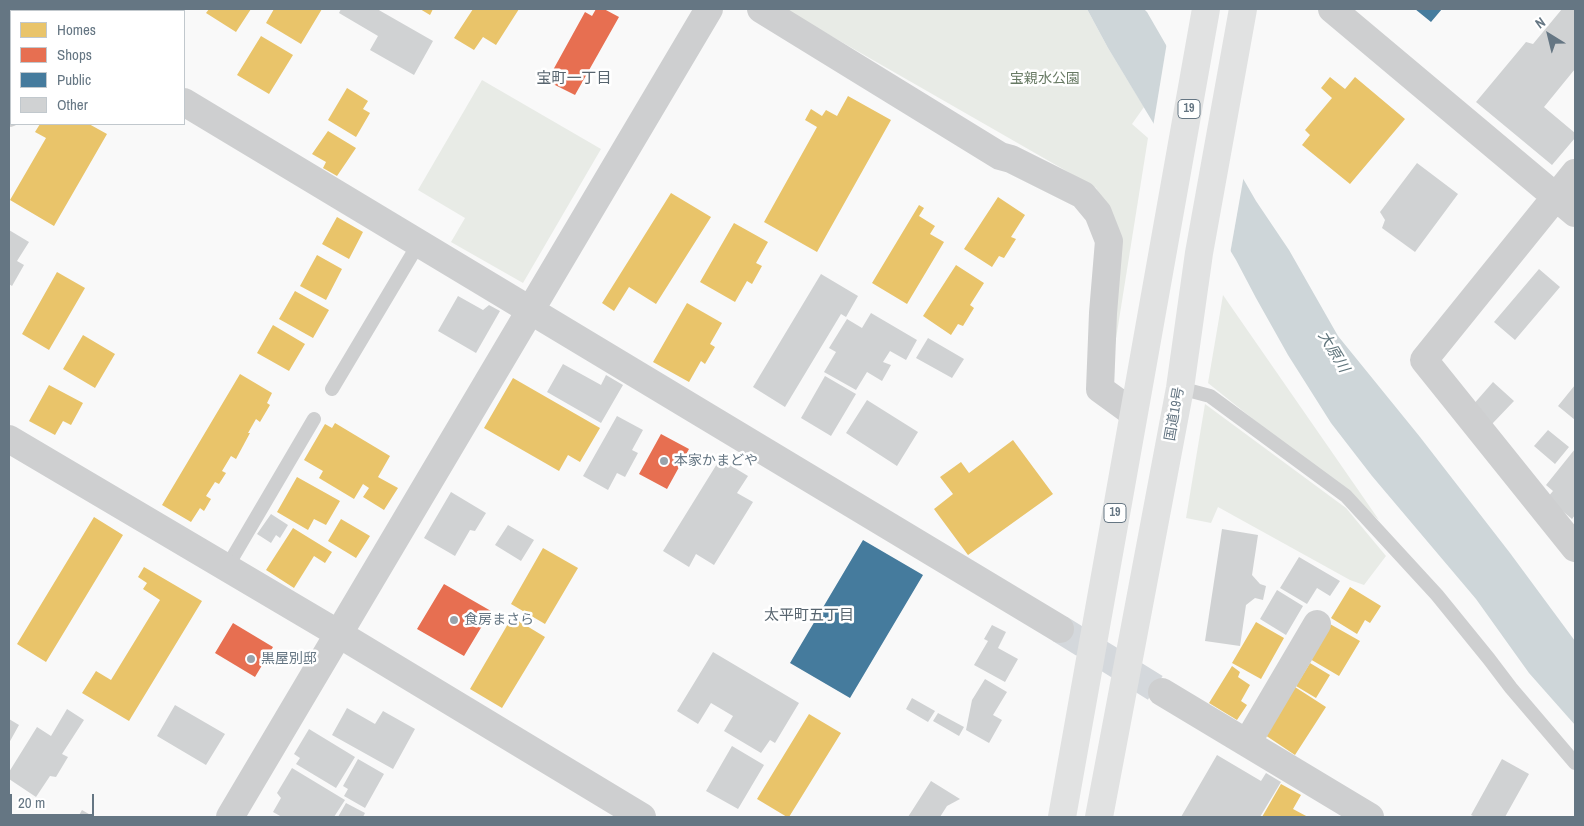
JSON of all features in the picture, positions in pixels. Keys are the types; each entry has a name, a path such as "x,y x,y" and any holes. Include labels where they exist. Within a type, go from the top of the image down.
{"highway":[{"name":"19","path":"1062,817 1206,9"},
{"name":"国道19号","path":"1099,817 1180,388 1199,253 1243,9"}],"street":[{"path":"230,817 709,9"},
{"path":"761,9 1000,156 1011,159 1083,195 1098,213 1109,241 1103,313 1100,389 1133,413"},
{"path":"1332,9 1565,204"},
{"path":"185,103 1060,629"},
{"path":"1575,173 1565,204 1424,360 1575,548"},
{"path":"9,439 227,567 642,817"},
{"path":"1247,743 1317,624"},
{"path":"1162,692 1370,817"}],"lane":[{"path":"332,388 419,243"},
{"path":"1180,388 1210,396 1346,496 1437,595 1511,688 1575,763"},
{"path":"227,567 314,419"}],"green space":[{"name":"宝親水公園","path":"784,9 1087,9 1144,107 1132,124 1148,138 1111,370 1114,221 1096,188"},
{"path":"482,80 601,149 523,283 451,242 465,218 418,190"},
{"path":"1223,295 1379,520 1208,383"},
{"path":"1205,404 1346,508 1386,556 1364,585 1350,580 1218,507 1211,523 1186,518"}],"water":[{"name":"大原川","path":"1087,9 1144,9 1147,12 1256,201 1289,250 1338,336 1420,437 1575,641 1575,725 1529,673 1476,599 1372,476 1331,423 1288,355 1236,260 1108,48"}],"pier":[{"path":"1167,42 1244,175 1230,254 1153,127"}],"building: Homes":[{"path":"209,9 251,9 236,32 206,13"},
{"path":"274,9 322,9 301,44 266,23"},
{"path":"420,9 433,9 430,15"},
{"path":"473,9 519,9 496,45 483,37 474,50 454,38"},
{"path":"261,36 293,55 269,94 237,75"},
{"path":"1330,77 1345,89 1355,77 1405,119 1350,184 1302,145 1310,135 1305,130 1332,98 1321,88"},
{"path":"347,88 368,101 363,109 370,113 356,137 328,120"},
{"path":"848,96 891,120 817,252 764,222 817,127 805,120 811,109 822,116 826,110 837,116"},
{"path":"39,125 91,125 107,134 54,226 10,200 46,138 35,132"},
{"path":"328,131 356,148 337,176 323,168 326,162 312,154"},
{"path":"671,193 711,217 656,304 629,287 614,311 602,303"},
{"path":"998,197 1025,215 1011,237 1016,239 1004,258 999,256 992,267 964,249"},
{"path":"919,205 924,208 919,216 935,226 930,234 944,242 907,304 872,283"},
{"path":"337,217 363,232 349,259 322,244"},
{"path":"734,223 768,242 756,263 762,266 752,284 747,281 735,302 700,282"},
{"path":"317,255 342,269 326,300 300,286"},
{"path":"956,265 984,283 970,305 974,308 963,326 958,324 951,335 923,316"},
{"path":"57,272 85,288 49,350 22,334"},
{"path":"295,291 329,310 313,338 279,319"},
{"path":"687,303 722,323 710,344 715,347 705,364 701,361 689,382 653,362"},
{"path":"273,325 305,344 289,371 257,353"},
{"path":"83,335 115,354 95,388 63,369"},
{"path":"240,374 272,393 267,403 270,405 260,422 256,419 236,459 231,456 222,471 226,473 219,484 215,482 206,496 211,499 204,511 200,508 191,522 162,505"},
{"path":"513,378 600,428 580,462 568,455 559,471 484,428"},
{"path":"49,385 83,403 71,425 63,421 55,435 29,421"},
{"path":"335,423 390,456 378,477 398,488 384,510 363,497 369,488 363,484 354,499 319,478 323,471 304,460 325,424 332,428"},
{"path":"1013,440 1053,494 968,555 934,509 953,494 940,477 961,462 969,473"},
{"path":"297,477 340,501 326,525 314,519 308,530 277,512"},
{"path":"94,517 123,535 46,662 17,644"},
{"path":"341,519 370,536 356,558 328,541"},
{"path":"293,528 332,552 325,563 314,556 294,588 266,570"},
{"path":"543,548 578,568 545,624 511,604"},
{"path":"144,567 202,601 129,721 82,693 96,671 111,680 160,600 143,589 147,583 138,577"},
{"path":"1350,587 1381,606 1370,623 1365,620 1357,634 1331,618"},
{"path":"512,617 545,637 502,708 470,689"},
{"path":"1256,622 1284,638 1261,679 1232,663"},
{"path":"1330,624 1360,641 1339,676 1310,659"},
{"path":"1310,663 1330,675 1316,698 1296,686"},
{"path":"1232,666 1240,672 1238,677 1250,685 1241,701 1247,705 1237,720 1209,703"},
{"path":"1295,687 1326,707 1295,755 1265,735"},
{"path":"809,714 841,733 789,817 787,817 757,799"},
{"path":"1281,784 1301,795 1293,809 1308,817 1262,817"}],"building: Shops":[{"path":"596,9 604,9 619,17 575,95 547,81 585,12 592,16"},
{"name":"本家かまどや","path":"661,434 689,449 667,489 639,474"},
{"name":"食房まさら","path":"444,584 491,611 464,656 417,629"},
{"path":"233,623 273,647 255,677 215,653"}],"building: Public":[{"path":"1415,9 1442,9 1431,22"},
{"path":"863,540 923,575 850,698 790,663"}],"building: Other":[{"path":"116,9 170,9 169,10"},
{"path":"341,9 377,9 433,41 414,75 370,50 378,36 339,13"},
{"path":"1562,9 1575,9 1575,69 1544,107 1575,133 1575,138 1552,165 1476,102 1526,42 1533,44"},
{"path":"1417,163 1458,194 1415,252 1382,228 1385,220 1380,212"},
{"path":"9,230 29,242 17,261 24,265 12,286 9,284"},
{"path":"1539,269 1560,287 1515,340 1494,322"},
{"path":"821,274 858,296 846,317 841,314 785,407 753,387"},
{"path":"458,296 483,310 489,305 500,311 476,353 438,331"},
{"path":"871,313 917,340 906,360 890,351 883,362 891,365 882,381 867,372 856,390 824,372 836,352 829,348 847,319 862,328"},
{"path":"928,338 964,359 952,378 916,358"},
{"path":"563,364 601,385 606,375 623,385 601,423 547,392"},
{"path":"825,376 856,394 831,436 801,418"},
{"path":"1493,382 1514,401 1492,424 1472,406"},
{"path":"1575,385 1575,420 1558,406"},
{"path":"867,400 918,432 897,466 846,433"},
{"path":"617,416 643,430 632,450 638,453 625,477 617,473 608,490 583,476"},
{"path":"1548,430 1569,447 1555,464 1534,446"},
{"path":"1575,449 1575,515 1572,519 1547,498 1553,491 1546,485"},
{"path":"720,459 748,476 737,493 753,502 714,565 696,554 689,567 663,551"},
{"path":"451,492 486,513 475,531 470,530 455,556 424,538"},
{"path":"271,514 288,525 280,538 276,535 271,543 257,534"},
{"path":"508,525 534,540 521,561 495,545"},
{"path":"1222,529 1258,535 1252,575 1260,584 1266,586 1263,600 1255,598 1246,605 1240,646 1205,641"},
{"path":"1299,557 1340,581 1330,596 1317,588 1307,604 1280,588"},
{"path":"1277,590 1303,606 1286,635 1260,619"},
{"path":"992,625 1006,632 998,648 1018,659 1005,682 974,665 988,641 984,639"},
{"path":"713,652 799,703 775,743 770,740 761,753 724,731 733,716 711,703 698,724 677,711"},
{"path":"985,679 1007,692 993,715 1002,720 989,743 966,730 972,700"},
{"path":"912,698 935,711 928,722 906,709"},
{"path":"175,705 225,734 206,765 157,736"},
{"path":"347,708 375,724 383,711 415,729 393,769 332,735"},
{"path":"67,709 84,720 62,754 68,757 56,777 50,776 36,797 9,779 9,772 37,727 51,736"},
{"path":"938,713 964,727 959,736 933,721"},
{"path":"9,719 19,725 9,743"},
{"path":"309,729 355,757 336,788 296,764 300,758 294,754"},
{"path":"732,746 764,765 738,809 706,791"},
{"path":"1217,755 1261,781 1266,773 1281,782 1260,817 1181,817"},
{"path":"358,759 384,774 365,808 344,796 348,789 343,786"},
{"path":"1502,759 1529,774 1505,817 1475,817 1471,815"},
{"path":"292,768 345,800 334,817 282,817 273,812 281,798 277,793"},
{"path":"931,781 960,799 947,806 940,817 908,817"},
{"path":"346,803 365,813 363,817 338,817"},
{"path":"82,810 94,817 78,817"}],"tunnel":[{"path":"1060,629 1162,692"}],"place":[{"name":"本家かまどや","path":"664,461"},
{"name":"食房まさら","path":"454,620"},
{"name":"黒屋別邸","path":"251,659"}],"district":[{"name":"宝町一丁目","path":"574,79"},
{"name":"太平町五丁目","path":"809,616"}]}
